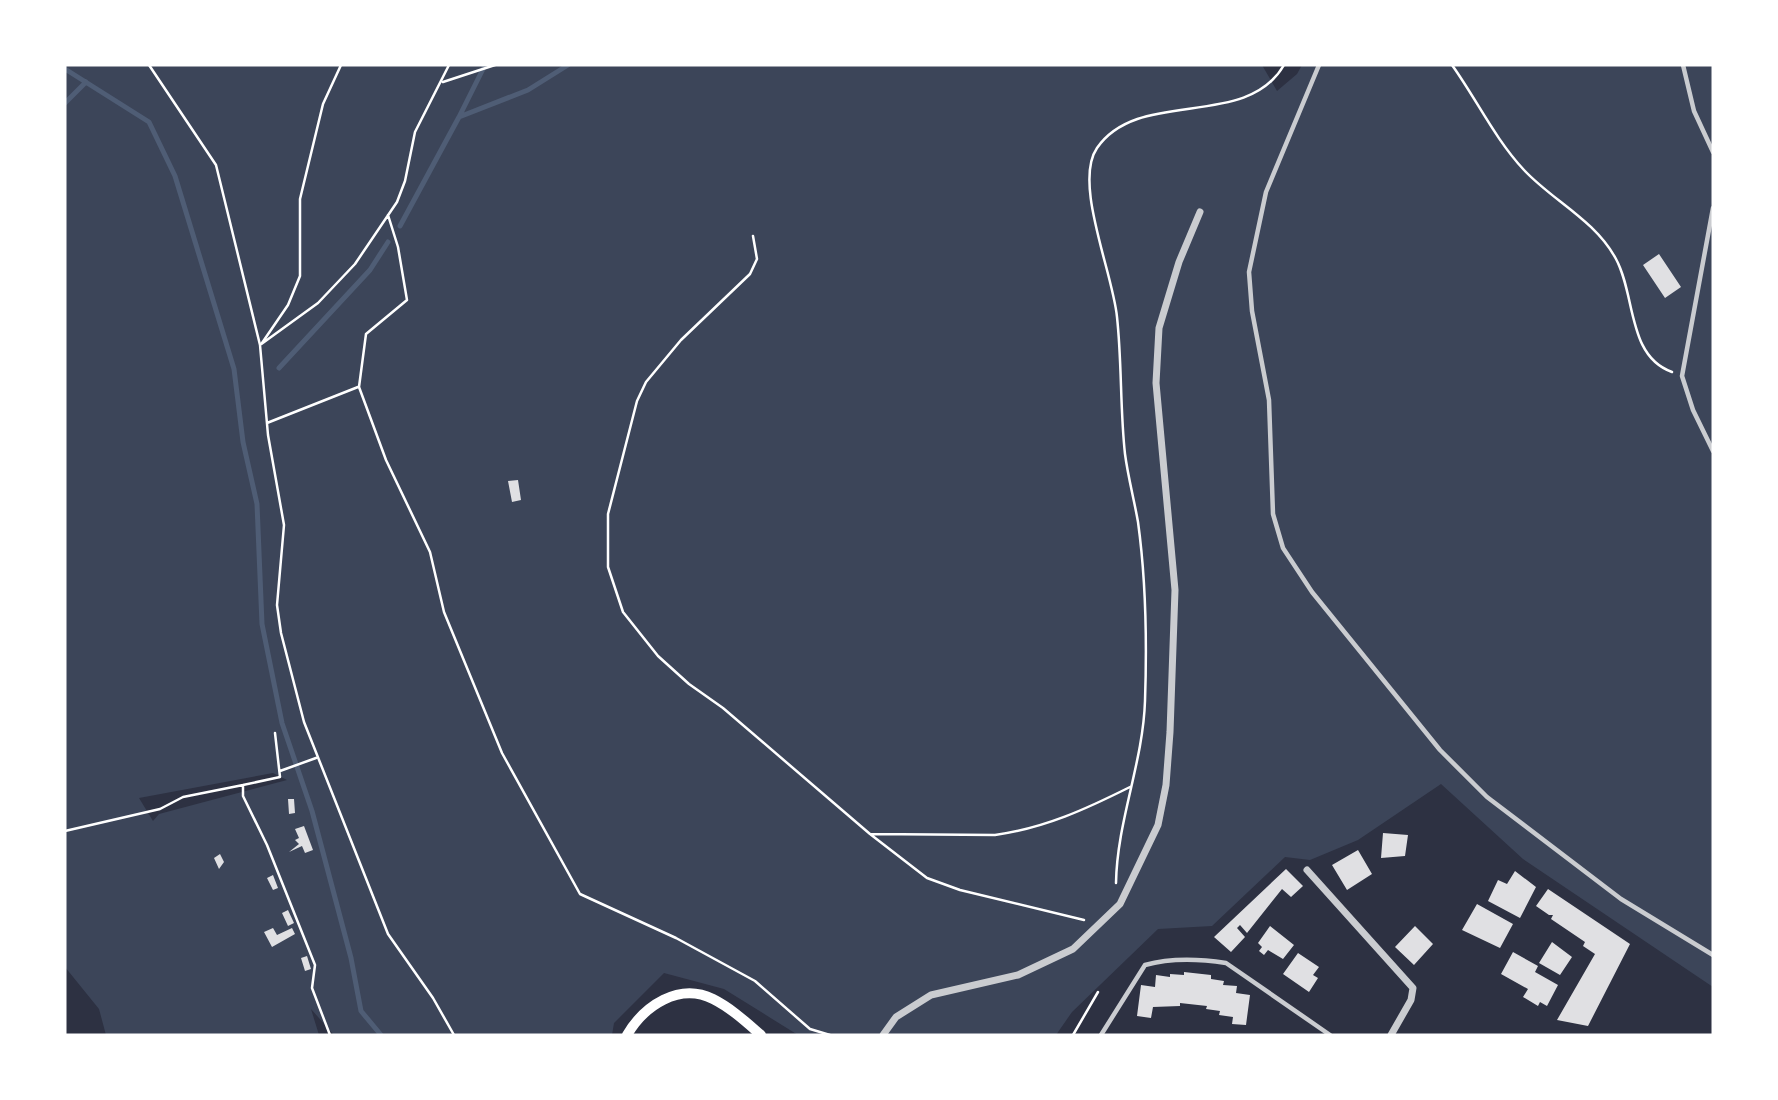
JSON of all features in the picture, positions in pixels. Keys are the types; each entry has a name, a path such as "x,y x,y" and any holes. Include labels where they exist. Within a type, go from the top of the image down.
{"main road":[{"path":"627,1035 645,1011 659,1001 671,995 689,994 711,998 761,1035"}],"street":[{"path":"883,1035 896,1017 931,995 1018,975 1073,949 1120,904 1158,825 1166,785 1174,668 1175,590 1156,383 1159,328 1179,262 1200,212"},
{"path":"1307,870 1413,988 1412,1000 1391,1035"}],"lane":[{"path":"1319,65 1266,192 1249,272 1252,311 1269,400 1273,514 1283,548 1312,592 1440,750 1488,797 1621,899 1713,955"},
{"path":"1683,65 1694,111 1713,152"},
{"path":"1713,208 1682,376 1693,411 1713,451"},
{"path":"1101,1035 1145,965 1158,961 1211,961 1226,963 1330,1035"}],"path":[{"path":"149,65 216,165 260,345 267,423 284,525 276,605 304,722 388,934 433,998 454,1035"},
{"path":"260,345 288,305 300,276 300,199 304,177 323,104 341,65"},
{"path":"260,345 318,303 355,264 388,215 405,181 415,132 443,82 449,65"},
{"path":"443,82 495,65"},
{"path":"1114,911 1119,849 1145,703 1140,545 1125,456 1114,291 1089,200 1089,167 1096,150 1107,136 1123,126 1245,97 1280,72 1284,65"},
{"path":"1452,65 1503,147 1527,173 1588,223 1615,258 1644,353 1661,368 1682,376"},
{"path":"388,215 398,247 407,300 366,334 359,387 386,460 430,552 444,611 502,753 580,894 676,938 755,981 810,1029 830,1035"},
{"path":"753,236 757,259 750,274 681,340 646,382 636,401 608,514 608,567 623,612 658,656 870,834 927,878 960,890 1059,912 1092,923 1097,928"},
{"path":"267,423 359,387"},
{"path":"65,831 160,809 183,797 280,777 275,733"},
{"path":"280,771 318,757"},
{"path":"243,785 243,796 267,845 315,965 312,988 330,1035"},
{"path":"870,834 995,835 1016,832 1076,814 1131,786"},
{"path":"1073,1035 1098,992"}],"shaded area":[{"path":"65,65 1262,65 1277,91 1297,74 1302,65 1713,65 1713,987 1523,859 1441,784 1358,840 1310,860 1285,857 1212,926 1158,929 1072,1012 1056,1035 798,1035 724,989 664,973 614,1023 612,1035 334,1035 311,1009 319,1035 106,1035 99,1009 65,967","holes":["273,773 287,780 159,814 153,821 139,798"]}],"building":[{"path":"1659,254 1681,287 1665,298 1643,265"},
{"path":"518,480 521,500 512,502 508,481"},
{"path":"288,799 294,799 295,813 289,814"},
{"path":"304,826 313,850 305,853 302,846 289,852 299,844 295,840 299,838 295,829"},
{"path":"1383,833 1408,835 1405,856 1381,858"},
{"path":"1358,850 1372,874 1347,890 1332,865"},
{"path":"220,854 224,862 219,869 214,858"},
{"path":"1286,869 1303,886 1291,897 1282,889 1247,933 1240,925 1237,928 1245,937 1231,952 1214,937"},
{"path":"1515,871 1536,887 1520,918 1488,901 1498,880 1507,884"},
{"path":"273,875 278,888 273,890 267,878"},
{"path":"1548,889 1630,944 1588,1026 1557,1020 1595,954 1583,946 1585,942 1551,919 1553,915 1536,906"},
{"path":"1477,904 1513,924 1500,948 1462,930"},
{"path":"288,910 294,923 288,926 282,913"},
{"path":"1270,926 1294,945 1283,959 1268,950 1264,955 1259,951 1262,947 1258,943"},
{"path":"1415,926 1433,944 1414,965 1395,947"},
{"path":"273,928 277,935 292,928 295,934 272,947 264,932"},
{"path":"1552,942 1572,957 1560,975 1539,963"},
{"path":"1513,952 1538,966 1535,972 1558,985 1547,1006 1540,1002 1538,1006 1523,997 1528,989 1501,974"},
{"path":"1298,953 1319,967 1313,975 1318,978 1309,992 1283,974"},
{"path":"307,956 311,969 305,971 301,958"},
{"path":"1184,972 1211,975 1211,979 1224,981 1223,985 1237,986 1236,993 1250,995 1246,1025 1232,1024 1233,1017 1219,1015 1220,1011 1206,1009 1207,1006 1180,1003 1180,1006 1153,1007 1151,1018 1137,1016 1141,985 1155,987 1156,975 1170,977 1170,974 1184,975"}],"waterway":[{"path":"459,117 485,65"},
{"path":"400,226 459,117 528,90 568,65"},
{"path":"65,69 149,122 175,176 234,369 243,442 257,504 262,624 282,723 312,811 351,958 361,1011 381,1035"},
{"path":"65,103 86,82"},
{"path":"279,368 370,270 388,242"}]}
